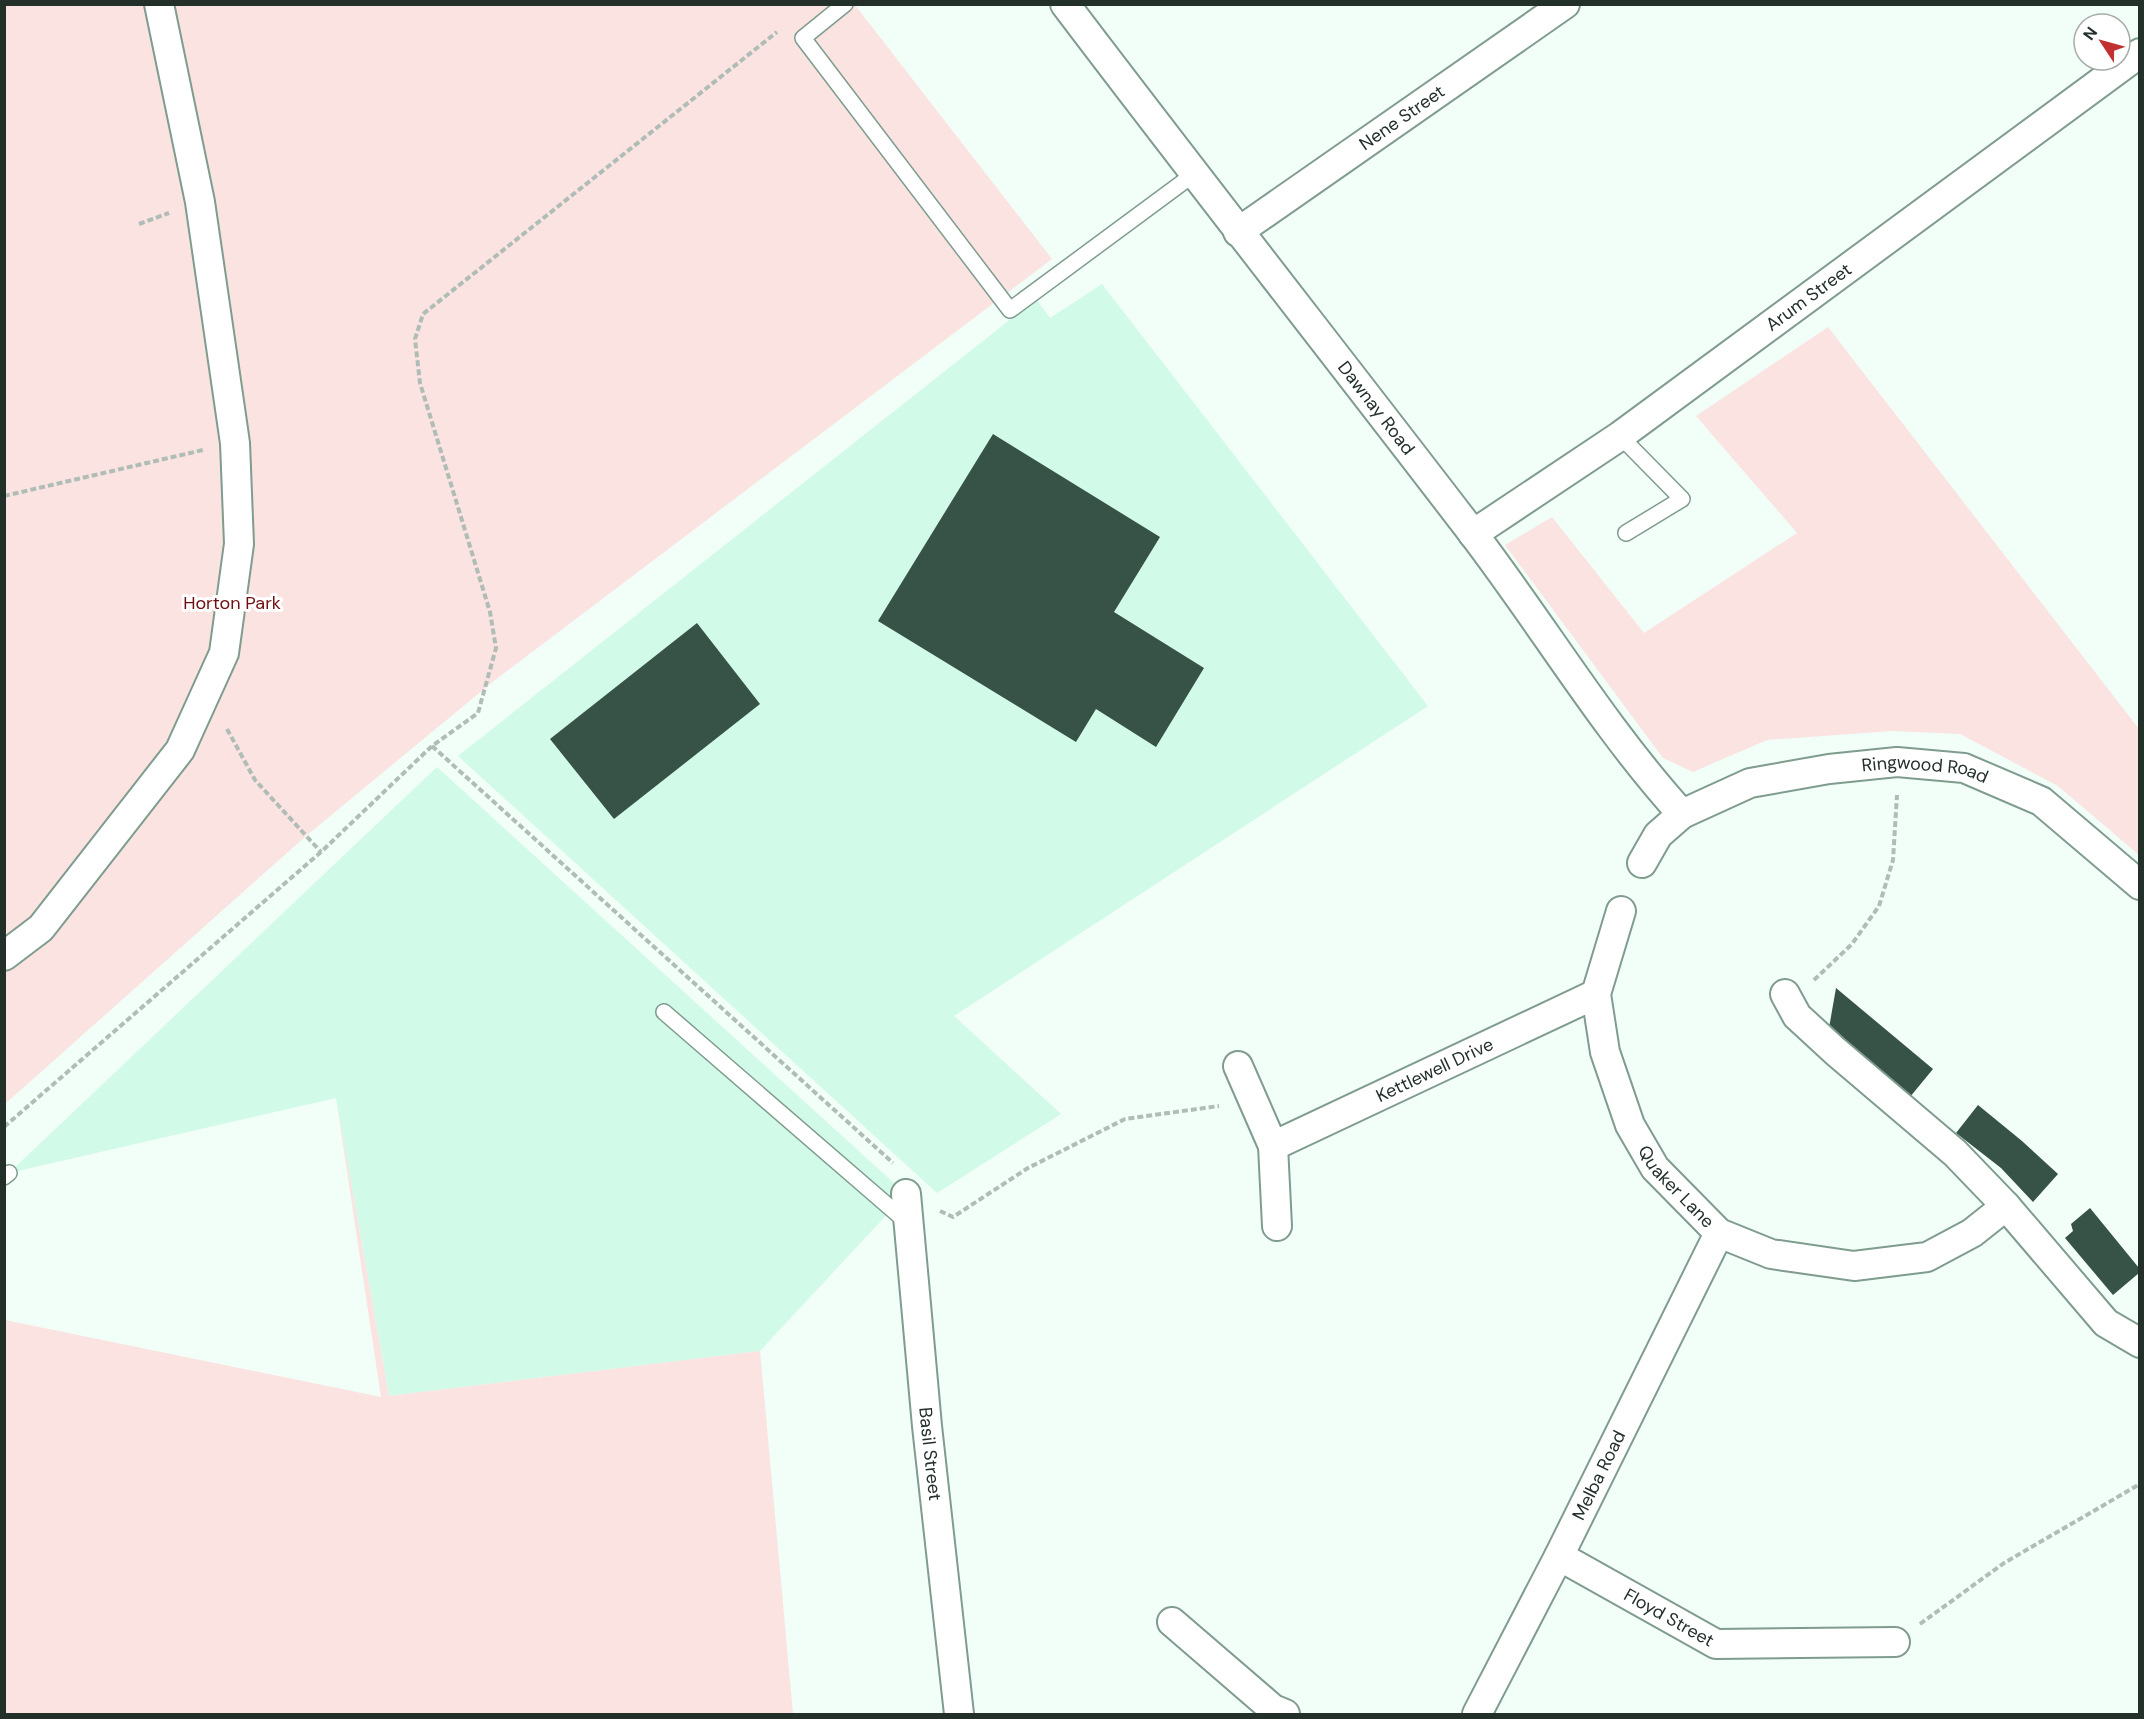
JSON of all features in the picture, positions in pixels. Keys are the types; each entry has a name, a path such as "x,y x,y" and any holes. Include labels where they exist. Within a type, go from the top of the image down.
{"street":[{"path":"4,956 41,928 180,750 224,652 239,544 236,443 200,202 159,4"},
{"name":"Dawnay Road","path":"1065,4 1238,232 1473,534 1646,774 1682,814"},
{"name":"Nene Street","path":"1238,232 1565,4"},
{"name":"Arum Street","path":"1473,534 1620,436 2139,53"},
{"name":"Ringwood Road","path":"1682,814 1750,783 1830,769 1897,762 1964,768 2041,801 2139,885"},
{"path":"1642,863 1658,835 1682,814"},
{"name":"Quaker Lane","path":"1621,911 1596,994 1605,1052 1630,1125 1655,1168 1719,1233 1771,1254 1854,1266 1927,1257 1972,1233 2006,1206"},
{"name":"Kettlewell Drive","path":"1273,1146 1596,994"},
{"path":"1785,994 1797,1016 1834,1051 1955,1153 2006,1206 2106,1323 2139,1343"},
{"path":"1238,1066 1273,1146 1277,1226"},
{"name":"Basil Street","path":"906,1194 927,1426 959,1714"},
{"name":"Melba Road","path":"1477,1714 1559,1556 1719,1233"},
{"name":"Floyd Street","path":"1559,1556 1716,1644 1895,1642"},
{"path":"1172,1622 1273,1709 1285,1714"}],"lane":[{"path":"845,4 803,38 1010,310 1194,174"},
{"path":"1620,436 1682,499 1626,533"},
{"path":"664,1012 909,1224"}],"path":[{"path":"4,1127 321,852 432,747 477,713 496,648 490,612 420,383 415,339 423,314 777,32"},
{"path":"4,496 236,443"},
{"path":"215,675 225,724 255,780 321,852"},
{"path":"432,747 909,1177 906,1194 953,1217 1028,1168 1125,1119 1252,1101"},
{"path":"1785,994 1815,980 1852,944 1879,906 1893,860 1897,813 1897,762"},
{"path":"1895,1642 2004,1563 2139,1484"}],"shaded area":[{"path":"1102,284 1428,706 954,1016 1061,1114 937,1193 458,756 1036,299 1050,318"},
{"path":"437,767 906,1194 760,1351 389,1396 336,1098 9,1173"}],"green space":[{"name":"Horton Park","path":"5,5 855,5 1052,259 495,680 306,836 5,1104"},
{"path":"1828,327 2139,729 2139,855 2058,786 1960,734 1892,731 1767,740 1693,772 1663,758 1505,545 1552,517 1644,633 1797,533 1696,416"},
{"path":"336,1098 389,1396 760,1351 793,1714 5,1714 5,1320 381,1397"}],"building":[{"path":"993,434 1160,537 1114,612 1204,668 1156,747 1096,709 1076,742 878,621"},
{"path":"697,623 760,704 614,819 550,739"},
{"path":"1836,988 1933,1069 1910,1097 1829,1028"},
{"path":"1978,1105 2058,1174 2033,1202 2001,1168 1956,1133"},
{"path":"2090,1208 2139,1268 2139,1273 2113,1295 2065,1238 2073,1231 2071,1224"}]}
